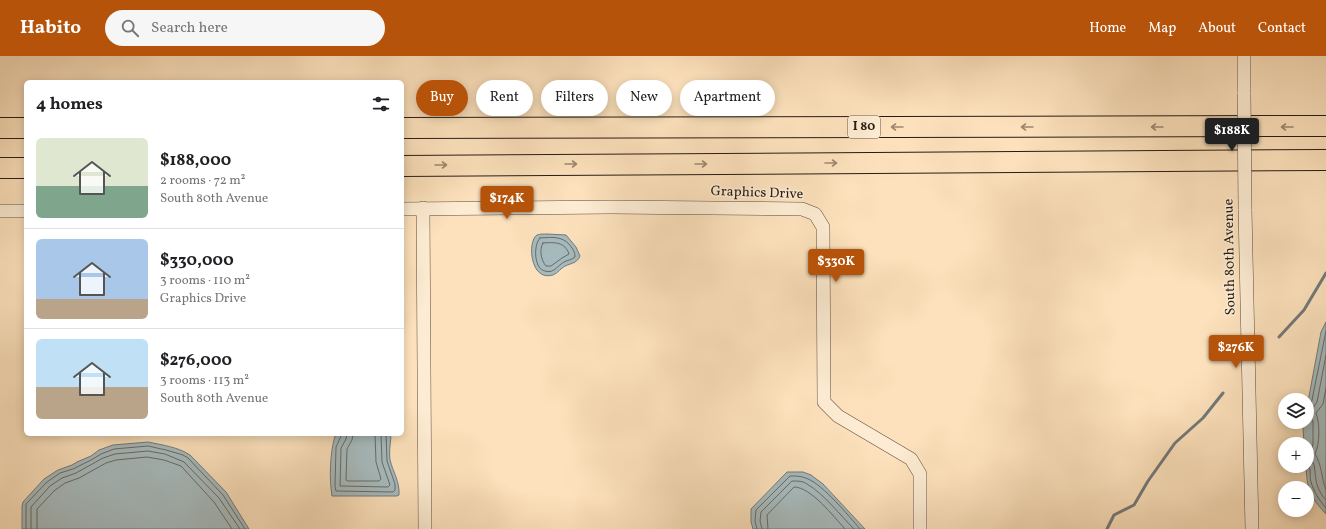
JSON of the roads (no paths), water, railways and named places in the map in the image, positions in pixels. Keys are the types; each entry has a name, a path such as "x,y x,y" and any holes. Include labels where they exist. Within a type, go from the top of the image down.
{"highway":[{"name":"I 80","path":"404,128 1326,126"},
{"path":"0,128 24,128"},
{"path":"1299,160 1326,163"},
{"path":"404,166 1326,160"},
{"path":"0,168 24,168"}],"street":[{"name":"South 80th Avenue","path":"1244,56 1245,209 1252,529"},
{"name":"Graphics Drive","path":"404,209 698,207 802,209 815,214 823,227 824,402 838,416 912,459 920,474 920,529"},
{"path":"423,208 425,529"},
{"path":"0,211 24,211"}],"water":[{"path":"537,235 566,235 576,247 580,256 576,261 564,267 555,274 545,276 539,273 535,267 532,245"},
{"path":"1326,322 1326,514 1314,499 1314,481 1307,481 1306,473 1314,473 1314,437 1304,437 1303,429 1314,429 1314,393 1310,393 1321,332"},
{"path":"335,436 390,436 390,460 397,481 399,495 332,496 330,474"},
{"path":"148,442 175,448 190,455 226,492 249,529 22,529 23,502 44,479 58,470 91,456 99,450 113,445"},
{"path":"787,472 803,472 811,475 823,484 865,529 753,529 751,522 751,509"}],"waterway":[{"path":"1279,337 1304,310 1326,273"},
{"path":"1107,529 1114,515 1134,505 1148,481 1175,443 1203,418 1223,393"}]}
